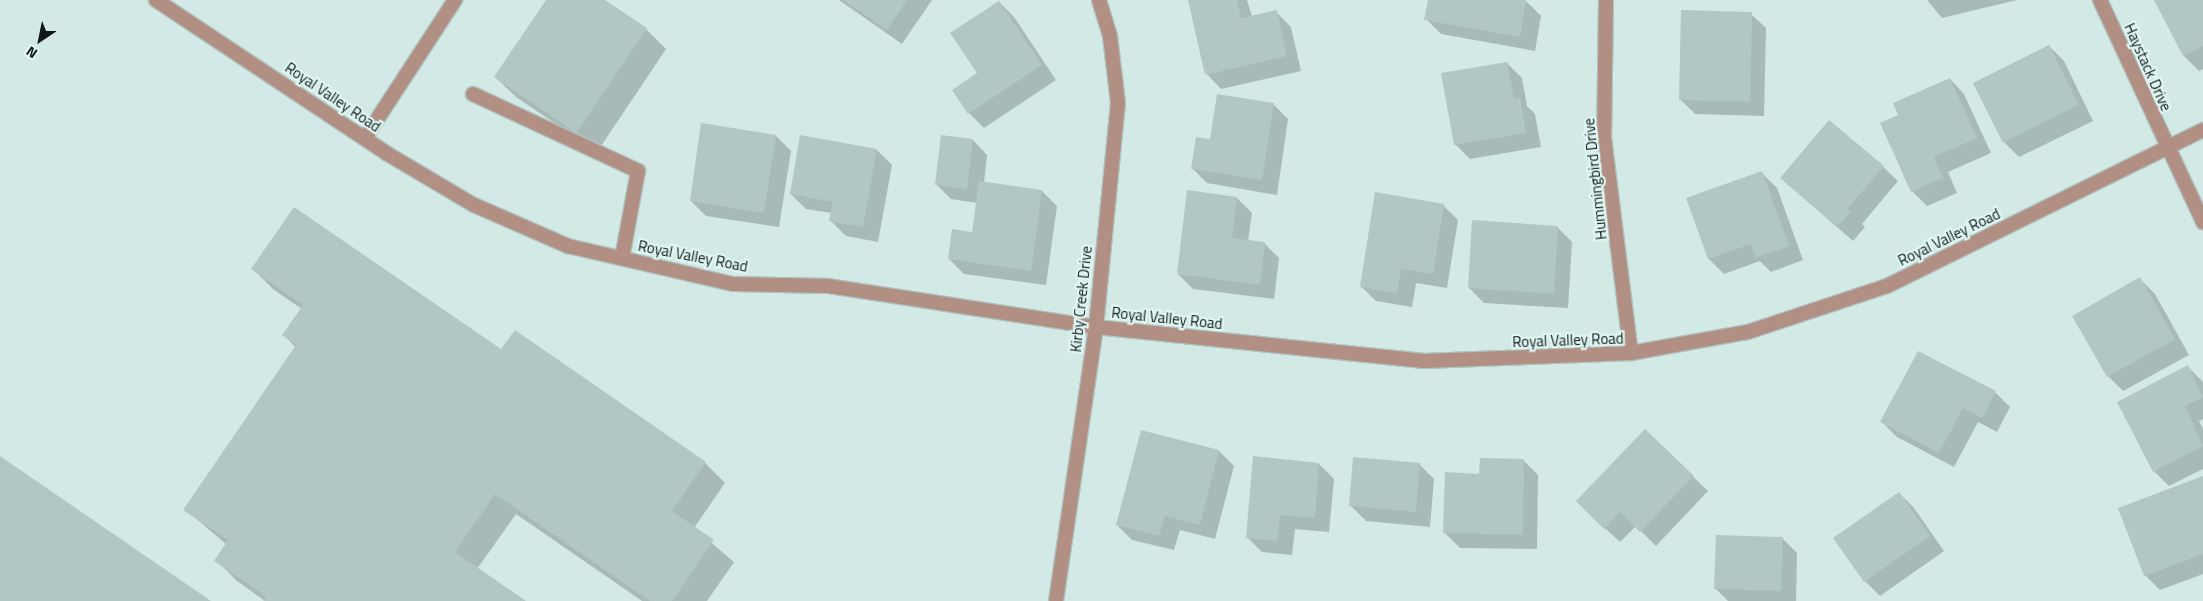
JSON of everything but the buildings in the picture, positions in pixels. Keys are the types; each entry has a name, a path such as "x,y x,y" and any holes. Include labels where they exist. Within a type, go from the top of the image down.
{"street":[{"name":"Royal Valley Road","path":"156,0 365,138 474,205 568,246 733,284 828,286 1096,327 1424,361 1631,353 1748,332 1888,286 2203,130"},
{"path":"365,138 455,0"},
{"name":"Kirby Creek Drive","path":"1056,601 1096,327 1118,103 1110,36 1099,0"},
{"name":"Hummingbird Drive","path":"1606,0 1604,137 1631,353"},
{"name":"Haystack Drive","path":"2100,0 2167,148 2203,222"},
{"path":"473,94 638,171 622,258"}]}
